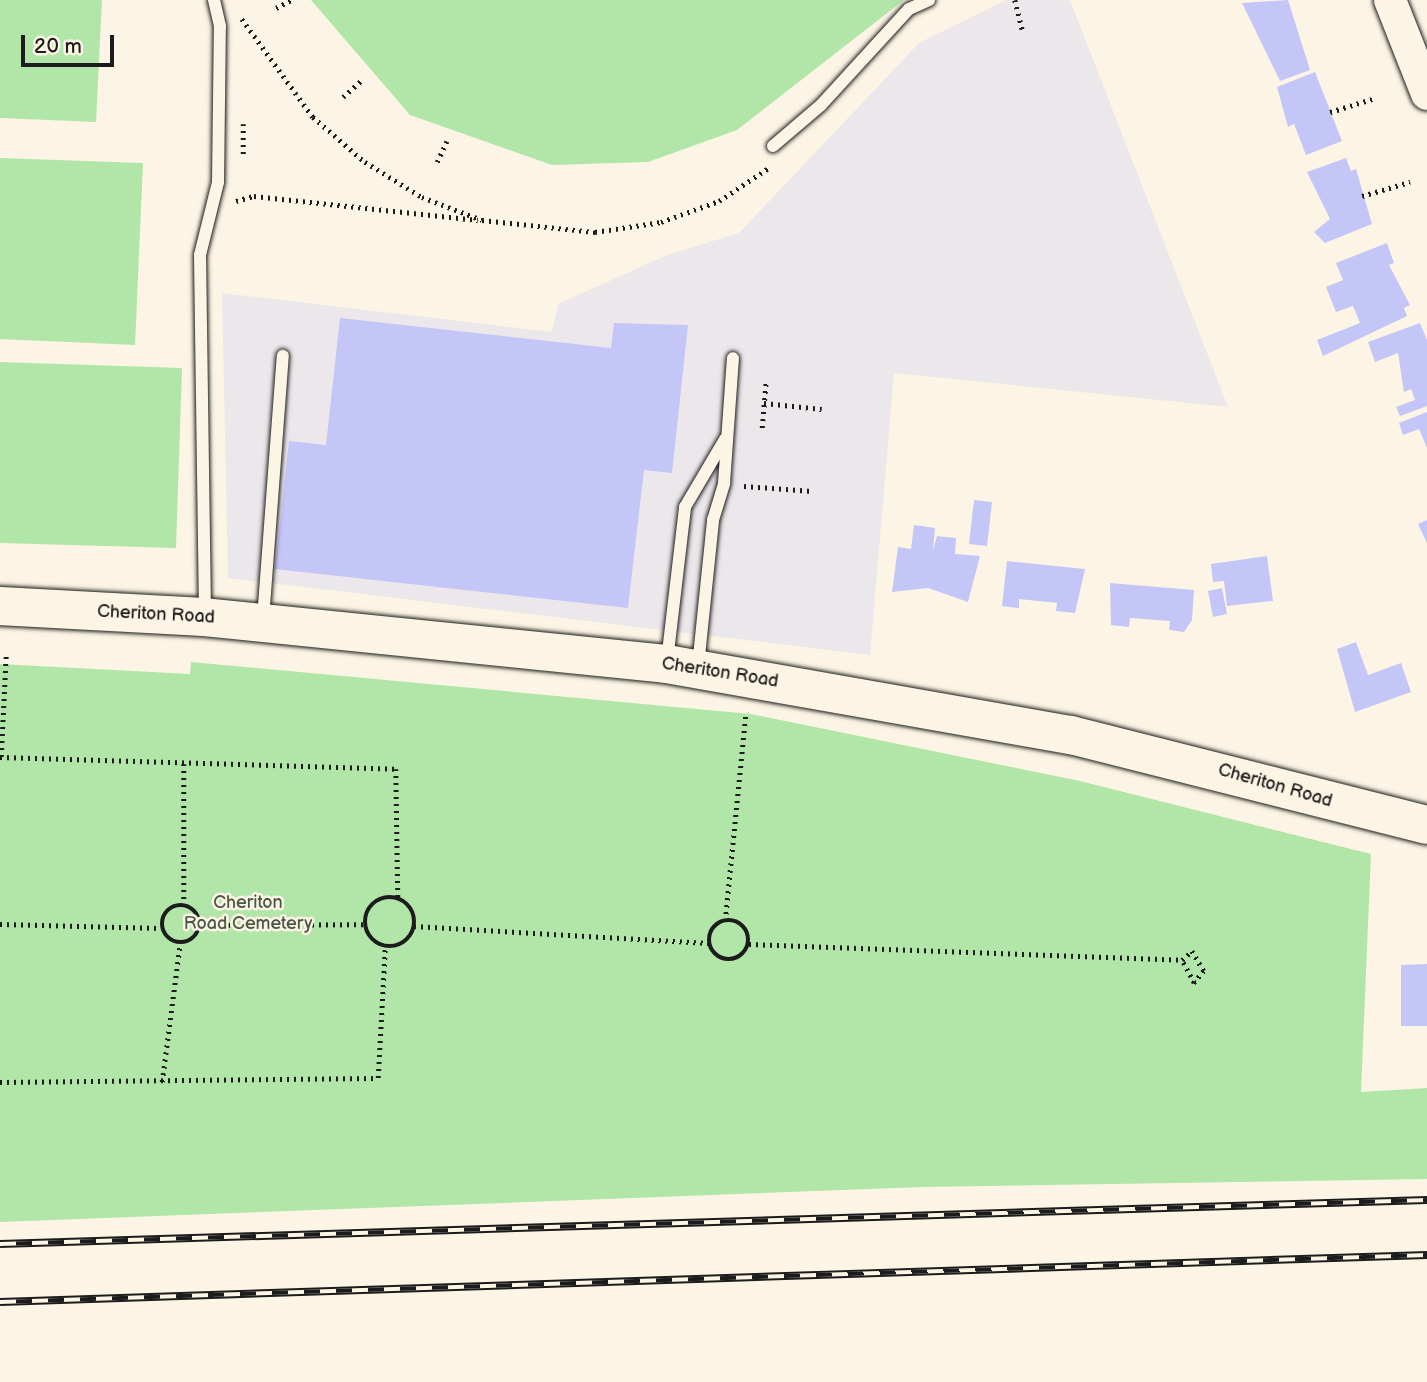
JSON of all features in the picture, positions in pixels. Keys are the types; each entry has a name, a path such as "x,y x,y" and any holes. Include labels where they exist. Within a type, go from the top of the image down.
{"main road":[{"name":"Cheriton Road","path":"0,606 262,622 682,667 1071,735 1427,825"}],"street":[{"path":"1390,0 1427,94"}],"lane":[{"path":"204,617 209,581 200,256 218,182 220,26 214,0"},
{"path":"773,146 821,105 909,9 929,0"},
{"path":"262,622 283,356"},
{"path":"682,667 725,438 733,358"},
{"path":"682,667 685,507 725,438"}],"path":[{"path":"276,8 291,0"},
{"path":"1015,0 1023,33"},
{"path":"238,10 313,117 365,162 422,197 482,220"},
{"path":"343,97 363,79"},
{"path":"1330,112 1375,98"},
{"path":"437,162 447,141"},
{"path":"236,201 254,196 595,232 661,222 719,201 770,168 773,146"},
{"path":"1362,196 1410,182"},
{"path":"762,428 766,380"},
{"path":"764,403 822,410"},
{"path":"736,485 811,491"},
{"path":"6,654 1,757 396,769 398,898 411,910 414,926 406,941 385,947 370,939 364,924 376,901 398,898"},
{"path":"709,943 712,929 725,920 746,707"},
{"path":"184,764 184,905 201,925 364,924"},
{"path":"162,928 168,909 184,905"},
{"path":"725,920 744,927 749,944"},
{"path":"0,924 162,928 180,944"},
{"path":"180,944 195,937 201,925"},
{"path":"414,926 709,943 729,960 749,944 1182,960 1192,951 1204,971 1194,983 1182,960"},
{"path":"162,1082 180,944"},
{"path":"0,1082 378,1078 385,947"}],"shaded area":[{"path":"1006,0 1070,0 1228,407 894,373 870,655 228,578 222,293 552,332 558,304 667,255 739,233 919,43"}],"green space":[{"path":"0,0 102,0 96,122 0,118"},
{"path":"311,0 904,0 737,130 648,162 552,165 410,115"},
{"path":"0,158 143,163 135,345 0,339"},
{"path":"0,362 182,368 176,548 0,543"},
{"name":"Cheriton Road Cemetery","path":"191,662 751,714 1080,781 1371,854 1361,1092 1427,1088 1427,1179 922,1187 0,1222 0,664 190,674"}],"building":[{"path":"1288,0 1310,70 1280,81 1242,3"},
{"path":"1315,72 1342,141 1306,155 1294,124 1288,127 1277,87"},
{"path":"1346,158 1351,171 1356,169 1372,224 1325,243 1314,232 1330,219 1307,172"},
{"path":"1387,243 1394,263 1389,265 1410,305 1404,308 1407,316 1323,356 1317,340 1360,323 1353,306 1336,312 1326,287 1343,280 1336,263"},
{"path":"340,318 611,348 614,323 688,325 672,473 644,470 628,608 275,569 289,441 326,445"},
{"path":"1420,323 1427,340 1427,406 1400,416 1396,407 1415,400 1411,389 1404,392 1398,353 1375,362 1368,342"},
{"path":"1427,412 1427,448 1419,429 1403,435 1399,423"},
{"path":"974,500 992,502 987,546 969,544"},
{"path":"1427,520 1427,543 1418,524"},
{"path":"914,525 935,528 933,551 937,536 956,538 955,554 980,556 968,602 928,588 892,592 898,547 911,549"},
{"path":"1267,556 1273,601 1227,606 1224,581 1213,582 1211,564"},
{"path":"1007,561 1085,569 1075,613 1056,611 1057,603 1019,599 1019,608 1002,606"},
{"path":"1110,583 1194,590 1192,620 1184,632 1169,630 1170,621 1130,618 1129,627 1111,625"},
{"path":"1222,588 1227,614 1213,617 1208,591"},
{"path":"1356,642 1368,675 1401,663 1411,692 1355,712 1337,649"},
{"path":"1427,964 1427,1026 1401,1026 1401,965"}],"railway":[{"path":"0,1244 1427,1200"},
{"path":"0,1302 1427,1255"}]}
